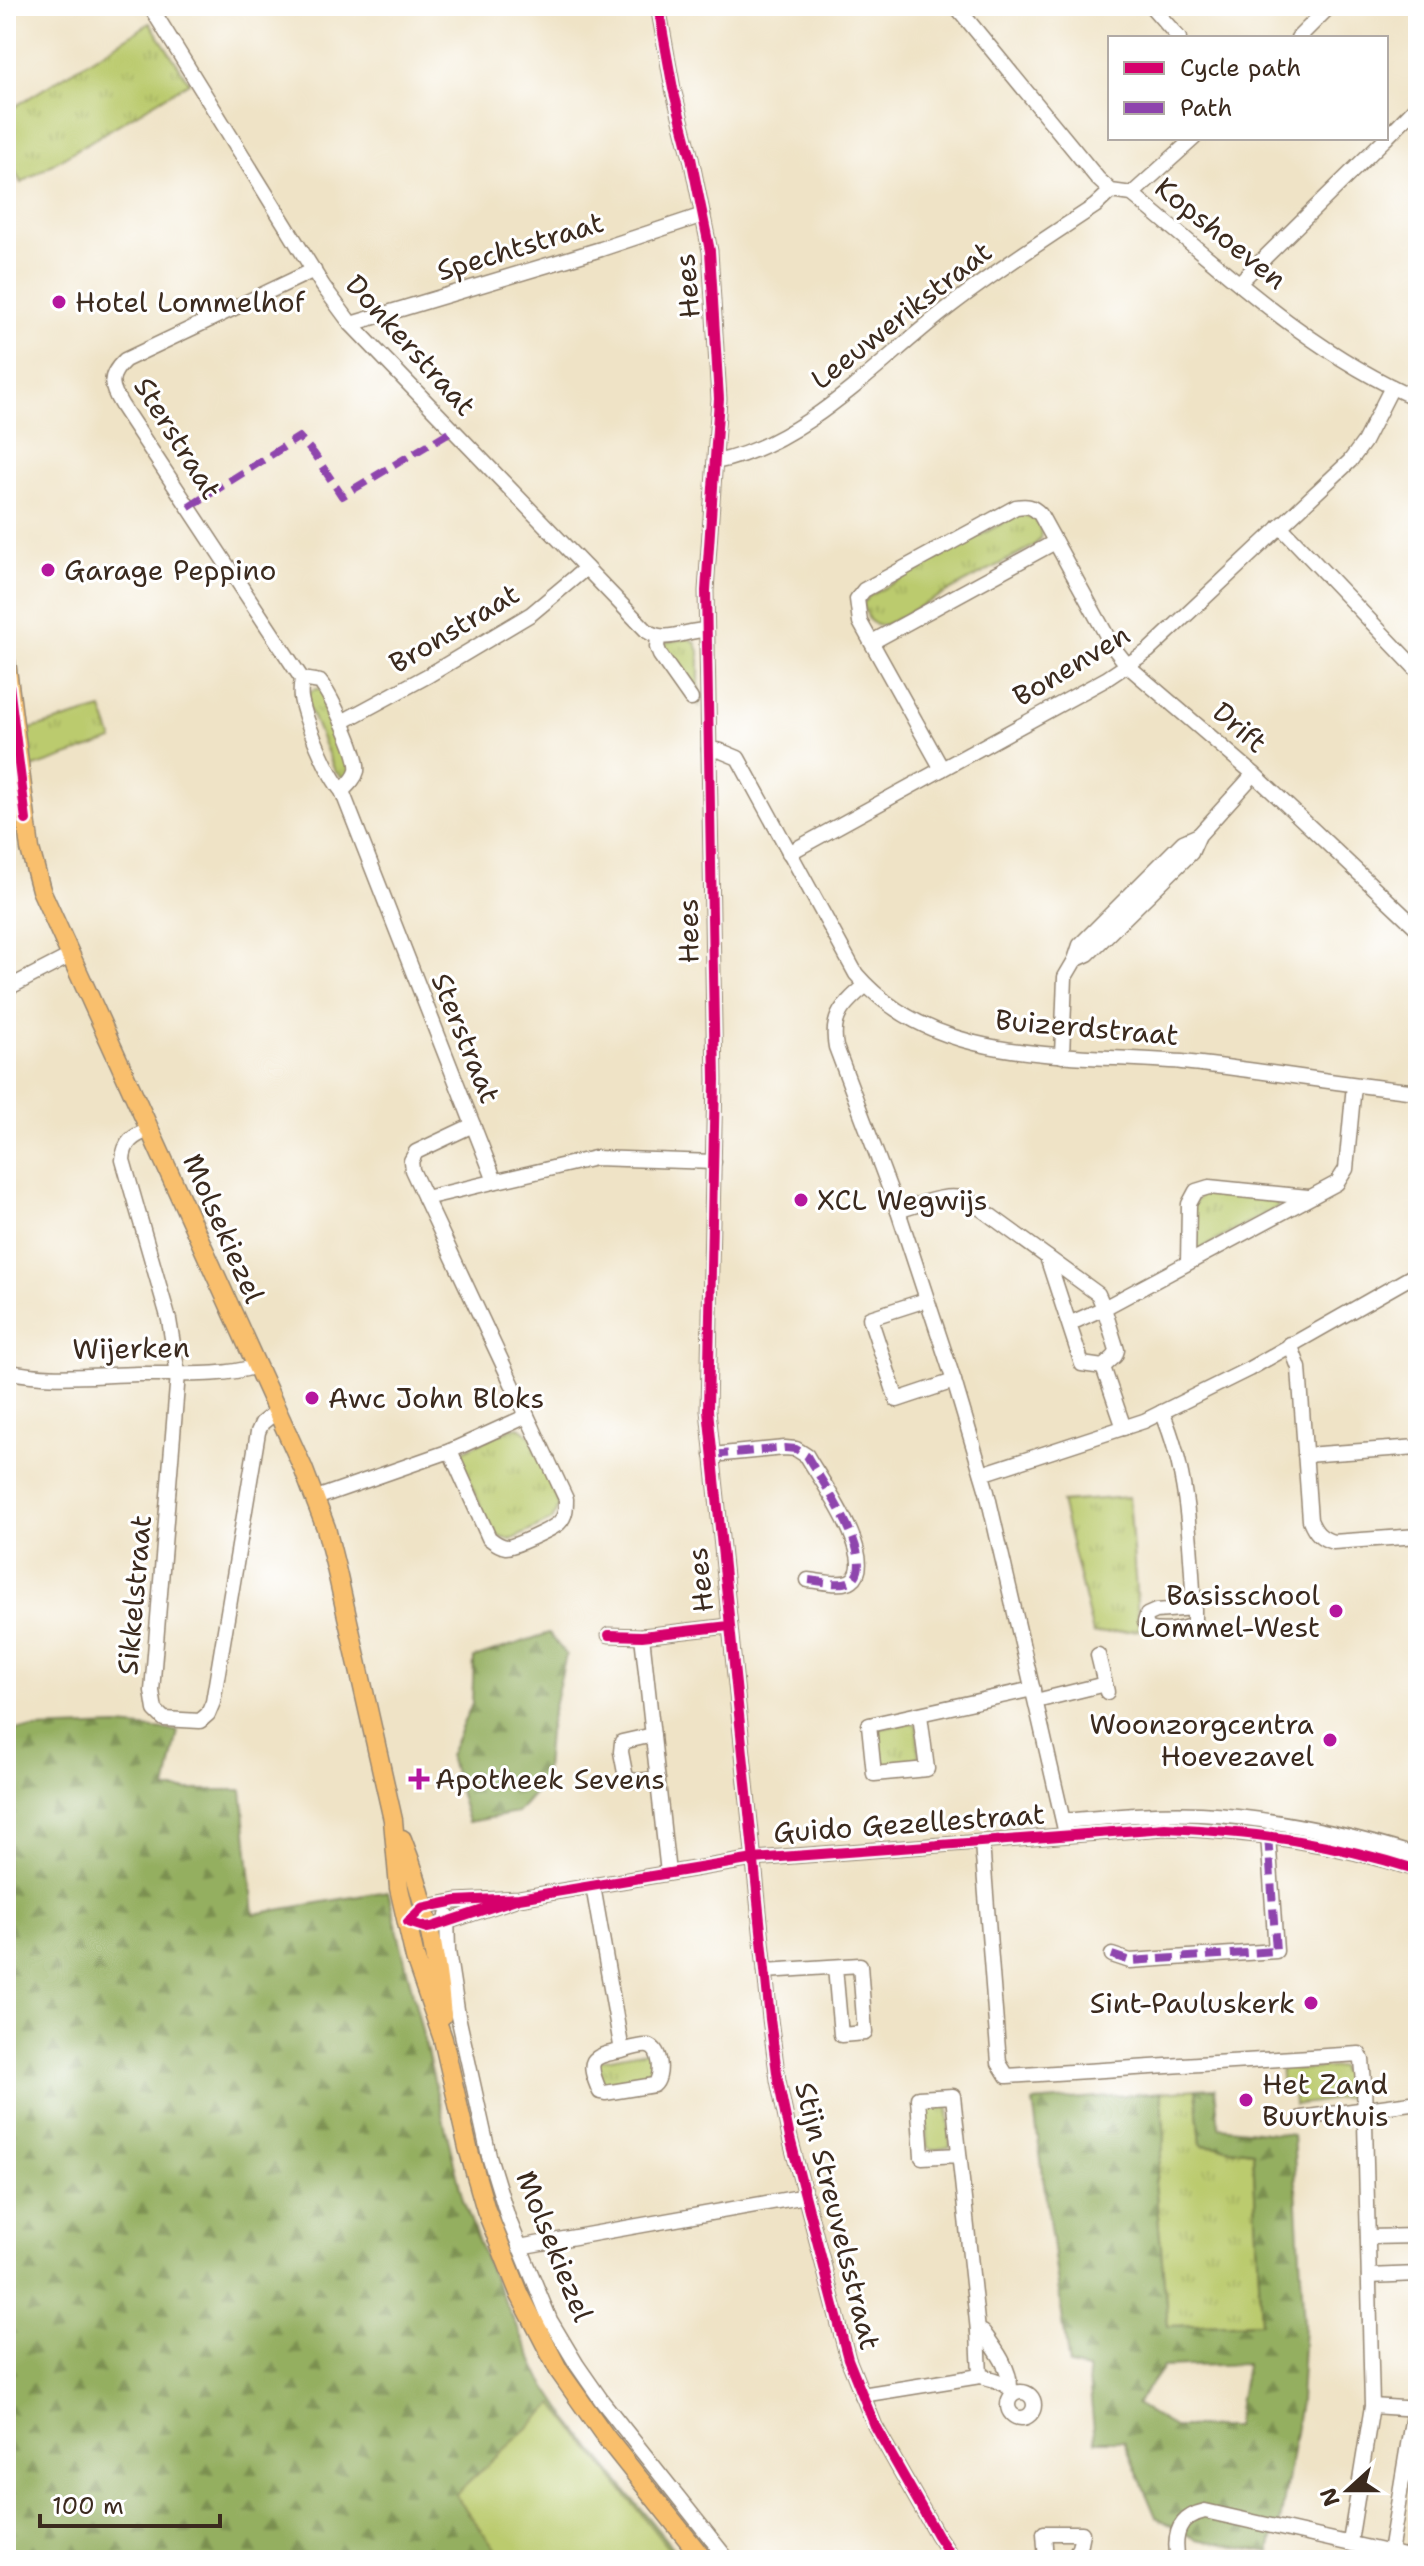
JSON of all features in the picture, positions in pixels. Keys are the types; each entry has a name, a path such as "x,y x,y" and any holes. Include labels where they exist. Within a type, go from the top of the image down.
{"main road":[{"name":"Molsekiezel","path":"6,661 11,737 33,868 316,1498 336,1568 393,1820 399,1888 417,1964 443,2039 480,2192 520,2295 543,2344 589,2416 704,2560"},
{"name":"Molsekiezel","path":"393,1820 412,1867 427,1928 439,1986 443,2039"}],"street":[{"name":"Donkerstraat","path":"150,6 314,270 351,324 647,631 658,638 660,655 691,699"},
{"name":"Hees","path":"658,6 673,89 710,251 719,399 709,525 706,630 714,1162 708,1410 754,1859"},
{"name":"Kopshoeven","path":"956,6 1111,191 1132,194 1322,347 1418,399"},
{"path":"1151,6 1177,36"},
{"path":"1300,36 1330,6"},
{"path":"1388,136 1418,105"},
{"path":"1132,194 1192,140"},
{"path":"1240,282 1384,140"},
{"name":"Leeuwerikstraat","path":"715,462 770,444 820,412 951,305 1095,206 1111,191"},
{"name":"Spechtstraat","path":"351,324 703,215"},
{"name":"Sterstraat","path":"314,270 125,360 115,370 112,386 122,406 302,679 300,694 303,708 332,780 342,791 495,1181"},
{"name":"Bonenven","path":"789,853 1128,666 1148,651 1350,461 1364,442 1392,387"},
{"name":"Drift","path":"942,769 872,642 858,614 857,599 864,590 1016,507 1033,507 1040,514 1113,647 1128,666 1254,774 1418,929"},
{"path":"1280,526 1418,671"},
{"path":"872,642 1055,542"},
{"name":"Bronstraat","path":"342,722 531,614 586,568"},
{"path":"658,638 691,630 706,630"},
{"name":"Sterstraat","path":"302,679 320,682 342,722 358,765 356,775 342,791"},
{"name":"Buizerdstraat","path":"709,749 738,758 845,956 866,985 907,1016 953,1037 1033,1054 1184,1062 1418,1092"},
{"path":"1062,1056 1065,977 1075,960 1088,954 1191,853 1199,835 1254,774"},
{"path":"6,989 70,956"},
{"path":"866,985 845,1005 835,1023 834,1034 842,1066 898,1211 982,1474 1065,1827"},
{"path":"1069,1324 1337,1183 1346,1169 1354,1085"},
{"name":"Sterstraat","path":"450,1451 489,1538 497,1544 505,1547 515,1545 558,1524 566,1512 566,1499 412,1170 411,1161 416,1152 473,1125"},
{"name":"Sikkelstraat","path":"149,1130 130,1140 124,1149 123,1160 169,1320 178,1374 152,1691 155,1710 164,1719 200,1721 208,1714 213,1702 258,1432 262,1423 277,1411"},
{"path":"425,1198 595,1158 714,1162"},
{"path":"1188,1262 1189,1204 1196,1191 1209,1187 1309,1197"},
{"path":"898,1211 938,1199 959,1196 969,1200 1098,1294 1117,1350 1103,1367"},
{"path":"1047,1256 1082,1364 1103,1367"},
{"path":"982,1474 1124,1428 1162,1412 1249,1369 1418,1273"},
{"path":"926,1300 870,1318 897,1400 954,1381"},
{"path":"1290,1344 1299,1368 1310,1520 1315,1532 1322,1539 1333,1542 1418,1536"},
{"name":"Wijerken","path":"6,1371 42,1376 178,1374 231,1372 257,1366"},
{"path":"1103,1367 1124,1428"},
{"path":"1162,1412 1180,1464 1184,1488 1193,1567 1194,1608"},
{"path":"316,1498 450,1451 527,1416"},
{"path":"1305,1455 1418,1447"},
{"path":"712,1455 785,1448 796,1449 807,1456 858,1546 859,1558 859,1571 853,1580 846,1583 808,1580"},
{"path":"609,1635 642,1636 729,1626"},
{"path":"642,1636 668,1873"},
{"path":"920,1715 927,1769 874,1774 869,1725 920,1715 1034,1695 1106,1688 1098,1655"},
{"path":"653,1735 622,1742 622,1768 626,1778 635,1781 658,1779"},
{"path":"1165,1821 1199,1814 1321,1829 1415,1862"},
{"path":"1165,1821 1268,1835 1415,1862"},
{"name":"Guido Gezellestraat","path":"422,1908 483,1899 519,1898 754,1859 982,1843 1065,1827 1165,1821"},
{"path":"1112,1955 1130,1961 1276,1951 1268,1835"},
{"path":"982,1843 999,2063 1007,2076 1359,2054 1362,2060 1364,2110 1372,2406 1350,2542"},
{"name":"Stijn Streuvelsstraat","path":"754,1859 778,2080 790,2138 848,2359 875,2426 954,2560"},
{"path":"593,1886 622,2051"},
{"name":"Guido Gezellestraat","path":"427,1928 519,1898"},
{"name":"Molsekiezel","path":"445,1903 448,1951 458,2016 489,2156 519,2247 550,2320 602,2401 728,2560"},
{"path":"422,1908 408,1922 427,1928"},
{"path":"765,1971 860,1965 865,2033 841,2035 835,1967"},
{"path":"648,2046 656,2051 661,2077 659,2082 600,2092 592,2062 594,2058 598,2054 622,2051 648,2046"},
{"path":"958,2155 922,2157 918,2098 953,2096 980,2376"},
{"path":"1301,2118 1418,2102"},
{"path":"519,2247 806,2196"},
{"path":"1368,2237 1418,2236"},
{"path":"1369,2276 1418,2274"},
{"path":"862,2395 980,2376 993,2379 1012,2391 995,2348 983,2332 978,2331"},
{"path":"1372,2406 1416,2409 1390,2553"},
{"path":"1178,2560 1175,2542 1177,2529 1189,2516 1205,2511 1418,2559"},
{"path":"1046,2560 1044,2533 1082,2533 1079,2548 1071,2560"}],"green space":[{"path":"150,23 189,82 21,183 6,153 6,112"},
{"path":"1017,515 1028,516 1038,523 1041,538 1034,546 885,625 876,625 869,620 863,604 869,596"},
{"path":"688,638 695,642 699,651 699,705 666,658 662,643"},
{"path":"320,689 324,694 353,768 347,776 342,777 335,771 307,703 309,692"},
{"path":"102,709 113,740 32,768 27,730"},
{"path":"1204,1191 1276,1200 1278,1207 1197,1251 1193,1249 1192,1206"},
{"path":"520,1427 530,1435 559,1505 552,1520 511,1540 497,1536 492,1530 460,1456 464,1450"},
{"path":"1129,1497 1139,1630 1093,1634 1061,1502"},
{"path":"549,1633 566,1655 548,1732 544,1782 517,1813 468,1822 449,1756 472,1703 474,1658"},
{"path":"909,1723 917,1725 919,1762 884,1768 878,1762 876,1732"},
{"path":"118,1726 178,1731 166,1790 242,1790 254,1914 388,1891 463,2200 488,2266 541,2378 569,2420 682,2560 6,2560 6,1730"},
{"path":"646,2051 652,2054 655,2077 648,2081 603,2086 600,2060"},
{"path":"1280,2066 1295,2066 1295,2070 1341,2067 1341,2072 1348,2071 1351,2097 1294,2105 1293,2086 1282,2086"},
{"path":"1215,2088 1219,2127 1293,2135 1304,2325 1300,2402 1280,2524 1270,2552 1196,2539 1156,2517 1124,2441 1095,2441 1088,2370 1069,2366 1033,2102 1161,2092 1165,2139 1155,2182 1168,2326 1261,2323 1253,2151 1201,2145 1196,2089","holes":["1246,2364 1235,2427 1174,2427 1136,2405 1163,2367"]},
{"path":"1196,2089 1201,2145 1253,2151 1261,2323 1168,2326 1155,2182 1165,2139 1161,2092"},
{"path":"945,2100 948,2105 950,2147 932,2150 927,2147 925,2103"},
{"path":"554,2404 677,2560 504,2560 455,2495"}],"marked path":[{"path":"189,507 299,437 342,496 453,430"},
{"path":"712,1455 785,1448 796,1449 807,1456 844,1519 858,1555 858,1570 852,1580 843,1583 808,1580"},
{"path":"1112,1955 1130,1961 1276,1951 1268,1835"}],"cycle path":[{"path":"658,6 673,89 710,251 719,399 706,591 715,1080 708,1410 770,2019 790,2138 848,2359 875,2426 954,2560"},
{"path":"6,661 26,820"},
{"path":"609,1635 642,1636 729,1626"},
{"path":"519,1898 432,1927 408,1922 422,1908 456,1901 519,1898 754,1859 1165,1828 1293,1840 1354,1852 1418,1870"}],"place":[{"name":"Hotel Lommelhof","path":"59,302"},
{"name":"Garage Peppino","path":"48,570"},
{"name":"XCL Wegwijs","path":"801,1200"},
{"name":"Awc John Bloks","path":"312,1398"},
{"name":"Basisschool Lommel-West","path":"1336,1611"},
{"name":"Woonzorgcentra Hoevezavel","path":"1330,1740"},
{"name":"Apotheek Sevens","path":"419,1779"},
{"name":"Sint-Pauluskerk","path":"1311,2003"},
{"name":"Het Zand Buurthuis","path":"1246,2100"}]}
